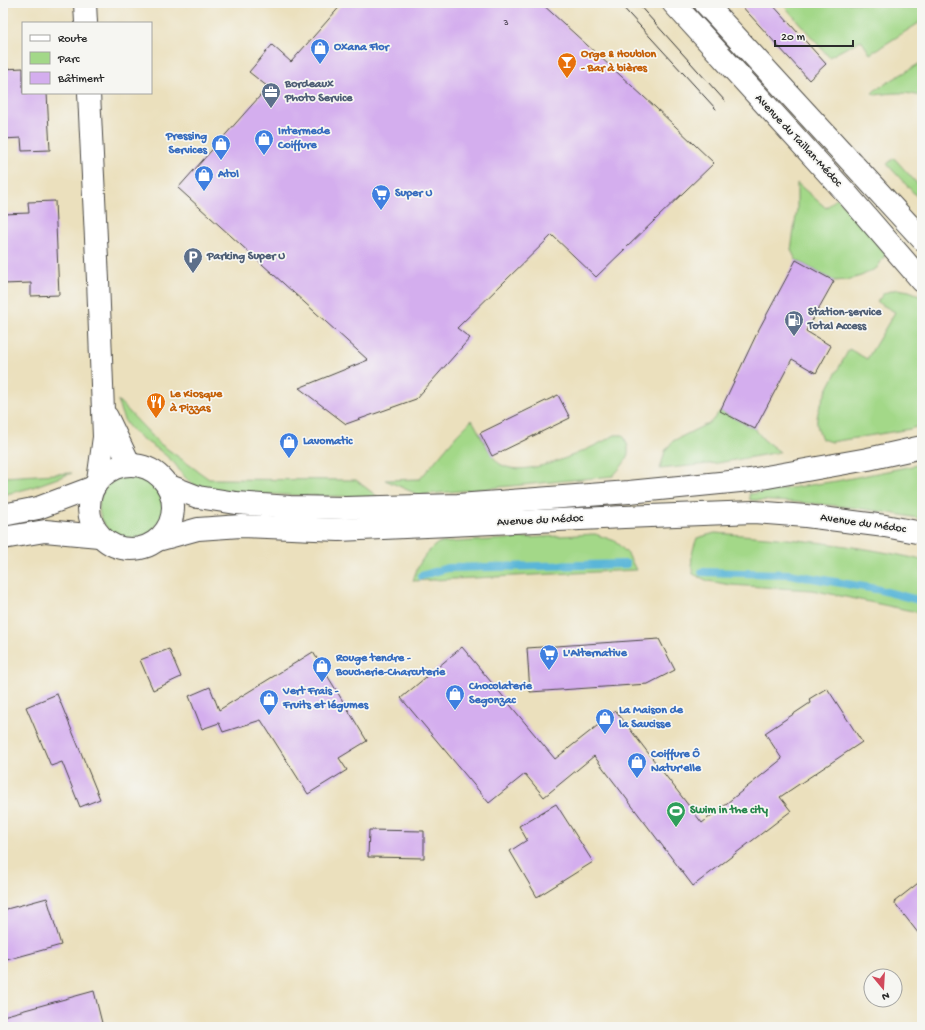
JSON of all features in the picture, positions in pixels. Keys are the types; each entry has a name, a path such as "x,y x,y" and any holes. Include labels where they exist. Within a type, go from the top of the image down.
{"main road":[{"path":"85,3 86,22"},
{"name":"Avenue du Taillan-Médoc","path":"673,3 847,194 922,281"},
{"name":"Avenue du Taillan-Médoc","path":"705,3 922,239"},
{"path":"3,516 38,508 96,484 108,473 118,467 130,465 144,467 157,474 167,485 172,496 174,508 172,520 166,531 152,545 138,549 124,549 110,544 99,536 92,525 89,512 90,499 96,484 104,437 90,94"},
{"path":"103,400 108,421 130,465"},
{"name":"Avenue du Médoc","path":"167,485 198,498 236,503 345,508 458,505 629,492 750,480 922,447"},
{"name":"Avenue du Médoc","path":"158,540 198,529 241,526 339,530 624,516 754,512 806,516 884,526 922,533"},
{"path":"3,538 45,530 99,536"}],"green space":[{"path":"782,3 922,3 922,21 870,54 861,40 829,57"},
{"path":"922,62 922,97 905,93 875,95 872,93 875,90"},
{"path":"894,158 922,189 922,202 887,164"},
{"path":"797,183 826,208 837,198 887,252 877,268 861,276 847,280 834,281 796,260 791,250 797,209"},
{"path":"897,289 909,291 922,296 922,425 910,429 831,442 822,439 817,426 817,418 830,384 849,349 867,359 895,312 877,302 884,293"},
{"path":"118,400 159,443 209,479 356,480 378,497 306,496 203,488 188,480 175,464 127,425 120,410"},
{"path":"720,411 755,429 764,440 780,452 718,463 660,469 665,451 673,441 711,422"},
{"path":"472,420 496,461 511,468 541,466 558,461 615,435 623,435 628,448 628,453 625,462 613,476 419,495 385,480 420,479 457,435"},
{"path":"922,464 922,519 879,511 836,506 750,500 749,494 837,481"},
{"path":"72,473 30,488 3,495 3,477"},
{"path":"131,475 149,481 157,489 163,507 157,525 149,533 131,539 113,533 105,525 99,507 105,489 113,481"},
{"path":"715,533 845,546 896,554 922,560 922,613 812,590 731,585 708,581 693,574 692,556 697,538"},
{"path":"595,534 615,541 628,554 636,570 413,581 422,560 438,543"}],"building":[{"path":"343,3 541,3 714,163 596,277 552,235 457,328 470,338 416,399 346,424 299,388 368,360 178,188 268,87 249,72 272,45 291,62"},
{"path":"739,3 771,3 826,64 809,80"},
{"path":"22,68 22,94 47,94 50,150 22,151 21,138 3,139 3,69"},
{"path":"55,201 59,295 31,296 31,283 3,284 3,214 29,213 28,202"},
{"path":"796,260 834,281 806,331 831,346 816,373 792,359 755,429 720,411 759,329"},
{"path":"558,395 570,418 492,456 480,433"},
{"path":"659,639 675,670 648,684 530,692 527,648"},
{"path":"462,647 555,759 616,711 702,823 782,759 765,733 810,703 809,699 827,688 862,742 780,797 791,811 693,886 594,756 544,797 525,774 489,803 401,698"},
{"path":"169,649 181,677 153,690 140,660"},
{"path":"313,652 367,741 339,758 347,770 308,794 261,720 223,732 219,723 202,729 189,696 210,687 219,710"},
{"path":"57,694 100,799 80,807 62,762 51,766 26,707"},
{"path":"556,804 593,862 537,897 510,851 527,840 519,826"},
{"path":"369,830 424,831 424,858 368,857"},
{"path":"922,880 922,938 894,902"},
{"path":"47,898 61,945 3,961 3,910"},
{"path":"94,991 103,1027 3,1027 3,1016"}],"waterway":[{"path":"421,576 447,568 626,564"},
{"path":"702,572 789,574 876,589 922,601"}],"tram line":[{"path":"619,3 716,109"},
{"path":"637,3 725,101"}],"place":[{"name":"Oxana Flor","path":"320,65"},
{"name":"Orge & Houblon - Bar à bières","path":"567,79"},
{"name":"Bordeaux Photo Service","path":"271,109"},
{"name":"Intermede Coiffure","path":"264,156"},
{"name":"Pressing Services","path":"221,161"},
{"name":"Atol","path":"204,192"},
{"name":"Super U","path":"381,211"},
{"name":"Parking Super U","path":"193,274"},
{"name":"Station-service Total Access","path":"794,337"},
{"name":"Le Kiosque à Pizzas","path":"156,419"},
{"name":"Lavomatic","path":"289,459"},
{"name":"L'Alternative","path":"549,671"},
{"name":"Rouge tendre - Boucherie-Charcuterie","path":"322,683"},
{"name":"Chocolaterie Segonzac","path":"455,711"},
{"name":"Vert Frais - Fruits et légumes","path":"269,716"},
{"name":"La Maison de la Saucisse","path":"605,735"},
{"name":"Coiffure Ô Natur'elle","path":"637,779"},
{"name":"Swim in the city","path":"676,828"}]}
